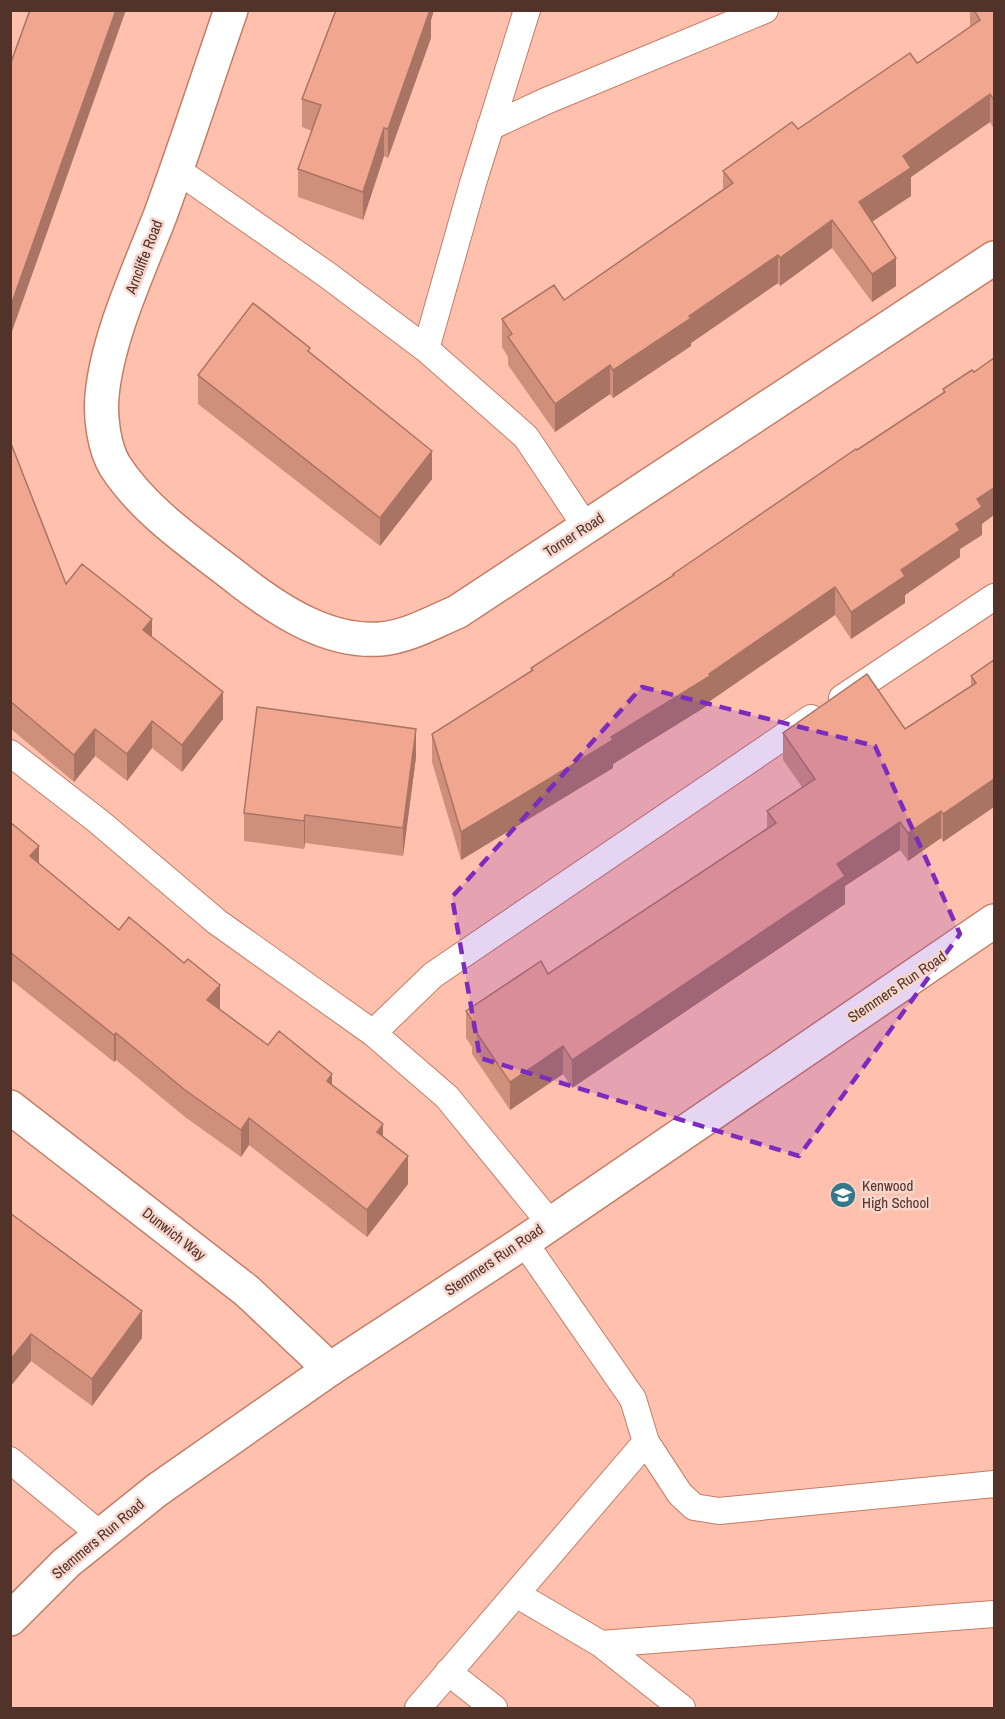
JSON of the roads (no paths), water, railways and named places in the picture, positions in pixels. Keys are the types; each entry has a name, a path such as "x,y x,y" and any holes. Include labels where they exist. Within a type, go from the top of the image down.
{"street":[{"name":"Arncliffe Road","path":"143,500 114,465 106,444 102,419 102,396 114,337 177,170 231,10"},
{"name":"Torner Road","path":"143,500 166,522 256,593 298,621 324,631 353,637 381,639 412,632 457,612 994,258"},
{"name":"Stemmers Run Road","path":"10,1619 66,1563 157,1490 330,1370 524,1242 994,921"},
{"name":"Dunwich Way","path":"10,1107 247,1291 330,1370"}],"lane":[{"path":"426,349 490,127 527,10"},
{"path":"490,127 546,101 765,10"},
{"path":"177,170 326,274 426,349 525,436 586,527"},
{"path":"373,1033 433,975 741,764 994,597"},
{"path":"10,753 98,821 217,922 373,1033 447,1097 550,1223"},
{"path":"524,1242 633,1399 646,1442 680,1494 694,1507 719,1511 994,1484"},
{"path":"418,1708 646,1442"},
{"path":"10,1460 101,1535"},
{"path":"516,1594 601,1644 682,1708"},
{"path":"601,1644 994,1614"},
{"path":"448,1672 494,1708"}],"place":[{"name":"Kenwood High School","path":"843,1195"}]}
